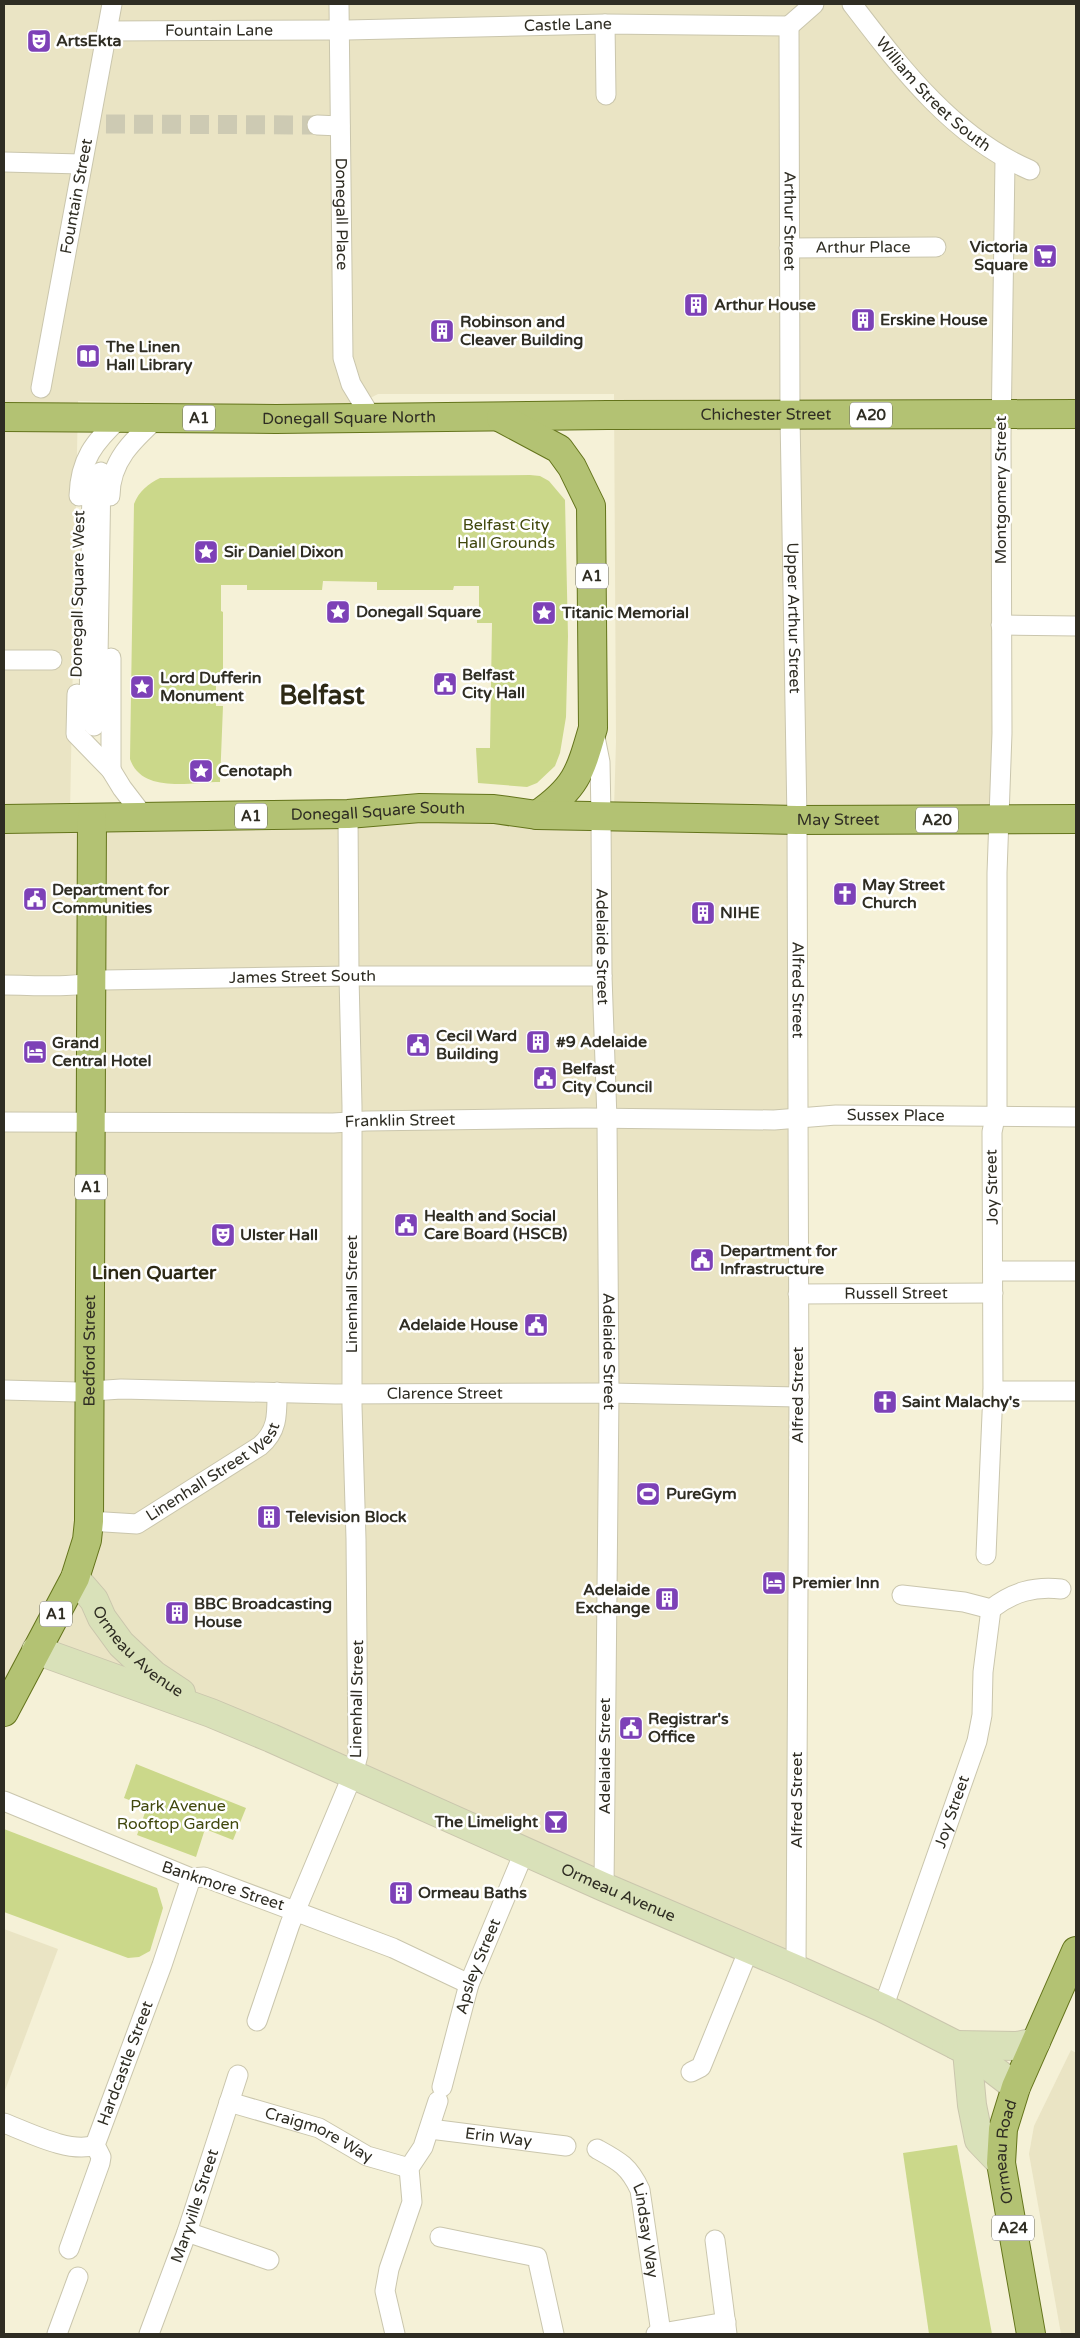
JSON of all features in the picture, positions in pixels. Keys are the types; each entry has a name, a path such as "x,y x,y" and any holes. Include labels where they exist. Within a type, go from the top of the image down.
{"main road":[{"name":"Chichester Street","path":"578,416 1076,414"},
{"name":"A1","path":"498,416 559,449 572,467 591,506 593,728 583,761 570,788 556,802 537,815"},
{"name":"Donegall Square North","path":"120,418 578,416"},
{"name":"A1","path":"4,417 120,418"},
{"name":"Donegall Square South","path":"92,818 348,814 394,809 429,808 494,809 537,815 601,816"},
{"name":"May Street","path":"601,816 797,820 1076,819"},
{"name":"A1","path":"4,819 92,818"},
{"name":"Bedford Street","path":"4,1712 75,1578 86,1540 89,1521 92,818"},
{"name":"A24","path":"1016,2087 1076,1951"},
{"name":"Ormeau Road","path":"1016,2087 1003,2129 1001,2163 1031,2334"}],"street":[{"name":"Fountain Street","path":"41,388 81,164 97,124 112,4"},
{"name":"Donegall Place","path":"339,4 343,358 351,384 371,417"},
{"path":"789,26 814,4"},
{"name":"William Street South","path":"852,4 889,52 936,104 974,137 1005,160 1030,170"},
{"path":"605,24 606,95"},
{"name":"Castle Lane","path":"339,30 605,24 789,26"},
{"name":"Arthur Street","path":"789,26 790,416"},
{"name":"Fountain Lane","path":"108,31 339,30"},
{"path":"317,125 340,126"},
{"name":"Montgomery Street","path":"1000,819 1001,414 1005,160"},
{"path":"4,162 81,164"},
{"name":"Arthur Place","path":"789,248 936,247"},
{"name":"Upper Arthur Street","path":"790,416 797,820"},
{"name":"Donegall Square West","path":"120,418 99,440 80,475 76,734 111,770 145,818"},
{"name":"Donegall Square West","path":"111,770 110,481 125,450 157,418"},
{"path":"101,472 97,720 94,726 90,718 89,662 92,478 101,472"},
{"path":"1001,625 1076,626"},
{"path":"4,660 52,660"},
{"name":"Adelaide Street","path":"593,728 600,762 602,976 607,1119 609,1393 604,1887"},
{"name":"Linenhall Street","path":"348,814 352,1121 352,1393 358,1654 358,1754 354,1774"},
{"name":"Joy Street","path":"986,1555 993,1391 992,1132 997,1116 997,872 1000,819"},
{"name":"Alfred Street","path":"796,1969 799,1397 797,820"},
{"name":"James Street South","path":"4,985 90,984 104,980 349,976 602,976"},
{"name":"Sussex Place","path":"797,1119 836,1115 1076,1117"},
{"name":"Franklin Street","path":"4,1122 333,1123 352,1121 797,1119"},
{"path":"993,1271 1076,1271"},
{"name":"Russell Street","path":"798,1294 993,1293"},
{"name":"Clarence Street","path":"4,1390 91,1391 121,1389 352,1393 609,1393 799,1397"},
{"path":"993,1391 1076,1391"},
{"name":"Linenhall Street West","path":"89,1521 137,1524 260,1446 270,1438 276,1425 277,1392"},
{"name":"Ormeau Avenue","path":"75,1578 94,1600 102,1618 121,1644 154,1675 211,1713"},
{"path":"902,1595 964,1602 991,1609 1024,1590 1043,1587 1061,1590"},
{"name":"Joy Street","path":"883,2008 977,1741 982,1715 983,1672 991,1609"},
{"name":"Ormeau Avenue","path":"36,1650 211,1713 354,1774 604,1887 796,1969 883,2008 962,2048 1016,2087"},
{"path":"256,2022 296,1910 354,1774"},
{"name":"Bankmore Street","path":"4,1801 191,1878 204,1877 393,1948 469,1984"},
{"name":"Apsley Street","path":"409,2168 423,2147 430,2129 469,1984 525,1850"},
{"name":"Hardcastle Street","path":"69,2249 100,2163 95,2145 162,1965 191,1878"},
{"path":"691,2072 701,2067 749,1949"},
{"path":"1001,2163 979,2140 962,2048 1017,2046 1036,2042"},
{"name":"Maryville Street","path":"148,2334 186,2232 238,2075"},
{"name":"Craigmore Way","path":"229,2102 319,2128 367,2156 409,2168"},
{"path":"4,2123 52,2141 85,2148 95,2145"},
{"name":"Erin Way","path":"430,2129 566,2146"},
{"name":"Lindsay Way","path":"597,2149 622,2162 633,2175 640,2190 659,2334"},
{"path":"395,2334 385,2291 389,2269 412,2202 409,2168"},
{"path":"186,2232 269,2260"},
{"path":"440,2237 537,2257 554,2334"},
{"path":"659,2334 727,2328 715,2240"},
{"path":"57,2334 78,2277"}],"shaded area":[{"path":"4,4 1076,4 1076,415 1002,414 995,812 796,813 794,1965 52,1657 4,1712","holes":["378,394 614,394 616,742 614,809 70,813 78,401 351,408"]},
{"path":"4,1929 58,1949 4,2093"},
{"path":"1071,2050 1076,2053 1076,2334 1061,2334 1029,2154 1034,2126"}],"green space":[{"name":"Belfast City Hall Grounds","path":"540,476 549,481 565,500 568,636 566,717 560,753 555,766 537,783 527,787 478,783 476,748 490,748 492,623 477,623 479,586 454,586 453,590 377,590 377,582 323,581 322,590 247,590 247,585 221,585 223,672 216,673 216,706 223,706 220,782 169,784 156,782 136,770 130,759 134,504 138,495 148,485 160,478"},
{"name":"Park Avenue Rooftop Garden","path":"136,1764 246,1808 233,1840 205,1829 196,1857 137,1835 147,1807 124,1798"},
{"path":"4,1829 157,1888 163,1908 150,1951 139,1957 128,1958 4,1912"},
{"path":"957,2145 992,2334 929,2334 903,2153"}],"tunnel":[{"path":"106,124 317,125"}],"place":[{"name":"ArtsEkta","path":"39,41"},
{"name":"Victoria Square","path":"1045,256"},
{"name":"Arthur House","path":"696,305"},
{"name":"Erskine House","path":"863,320"},
{"name":"Robinson and Cleaver Building","path":"442,331"},
{"name":"The Linen Hall Library","path":"88,356"},
{"name":"Sir Daniel Dixon","path":"206,552"},
{"name":"Donegall Square","path":"338,612"},
{"name":"Titanic Memorial","path":"544,613"},
{"name":"Belfast City Hall","path":"445,684"},
{"name":"Lord Dufferin Monument","path":"142,687"},
{"name":"Cenotaph","path":"201,771"},
{"name":"May Street Church","path":"845,894"},
{"name":"Department for Communities","path":"35,899"},
{"name":"NIHE","path":"703,913"},
{"name":"#9 Adelaide","path":"538,1042"},
{"name":"Cecil Ward Building","path":"418,1045"},
{"name":"Grand Central Hotel","path":"35,1052"},
{"name":"Belfast City Council","path":"545,1078"},
{"name":"Health and Social Care Board (HSCB)","path":"406,1225"},
{"name":"Ulster Hall","path":"223,1235"},
{"name":"Department for Infrastructure","path":"702,1260"},
{"name":"Adelaide House","path":"536,1325"},
{"name":"Saint Malachy's","path":"885,1402"},
{"name":"PureGym","path":"648,1494"},
{"name":"Television Block","path":"269,1517"},
{"name":"Premier Inn","path":"774,1583"},
{"name":"Adelaide Exchange","path":"667,1599"},
{"name":"BBC Broadcasting House","path":"177,1613"},
{"name":"Registrar's Office","path":"631,1728"},
{"name":"The Limelight","path":"556,1822"},
{"name":"Ormeau Baths","path":"401,1893"}],"district":[{"name":"Belfast","path":"322,695"},
{"name":"Linen Quarter","path":"154,1273"}]}
